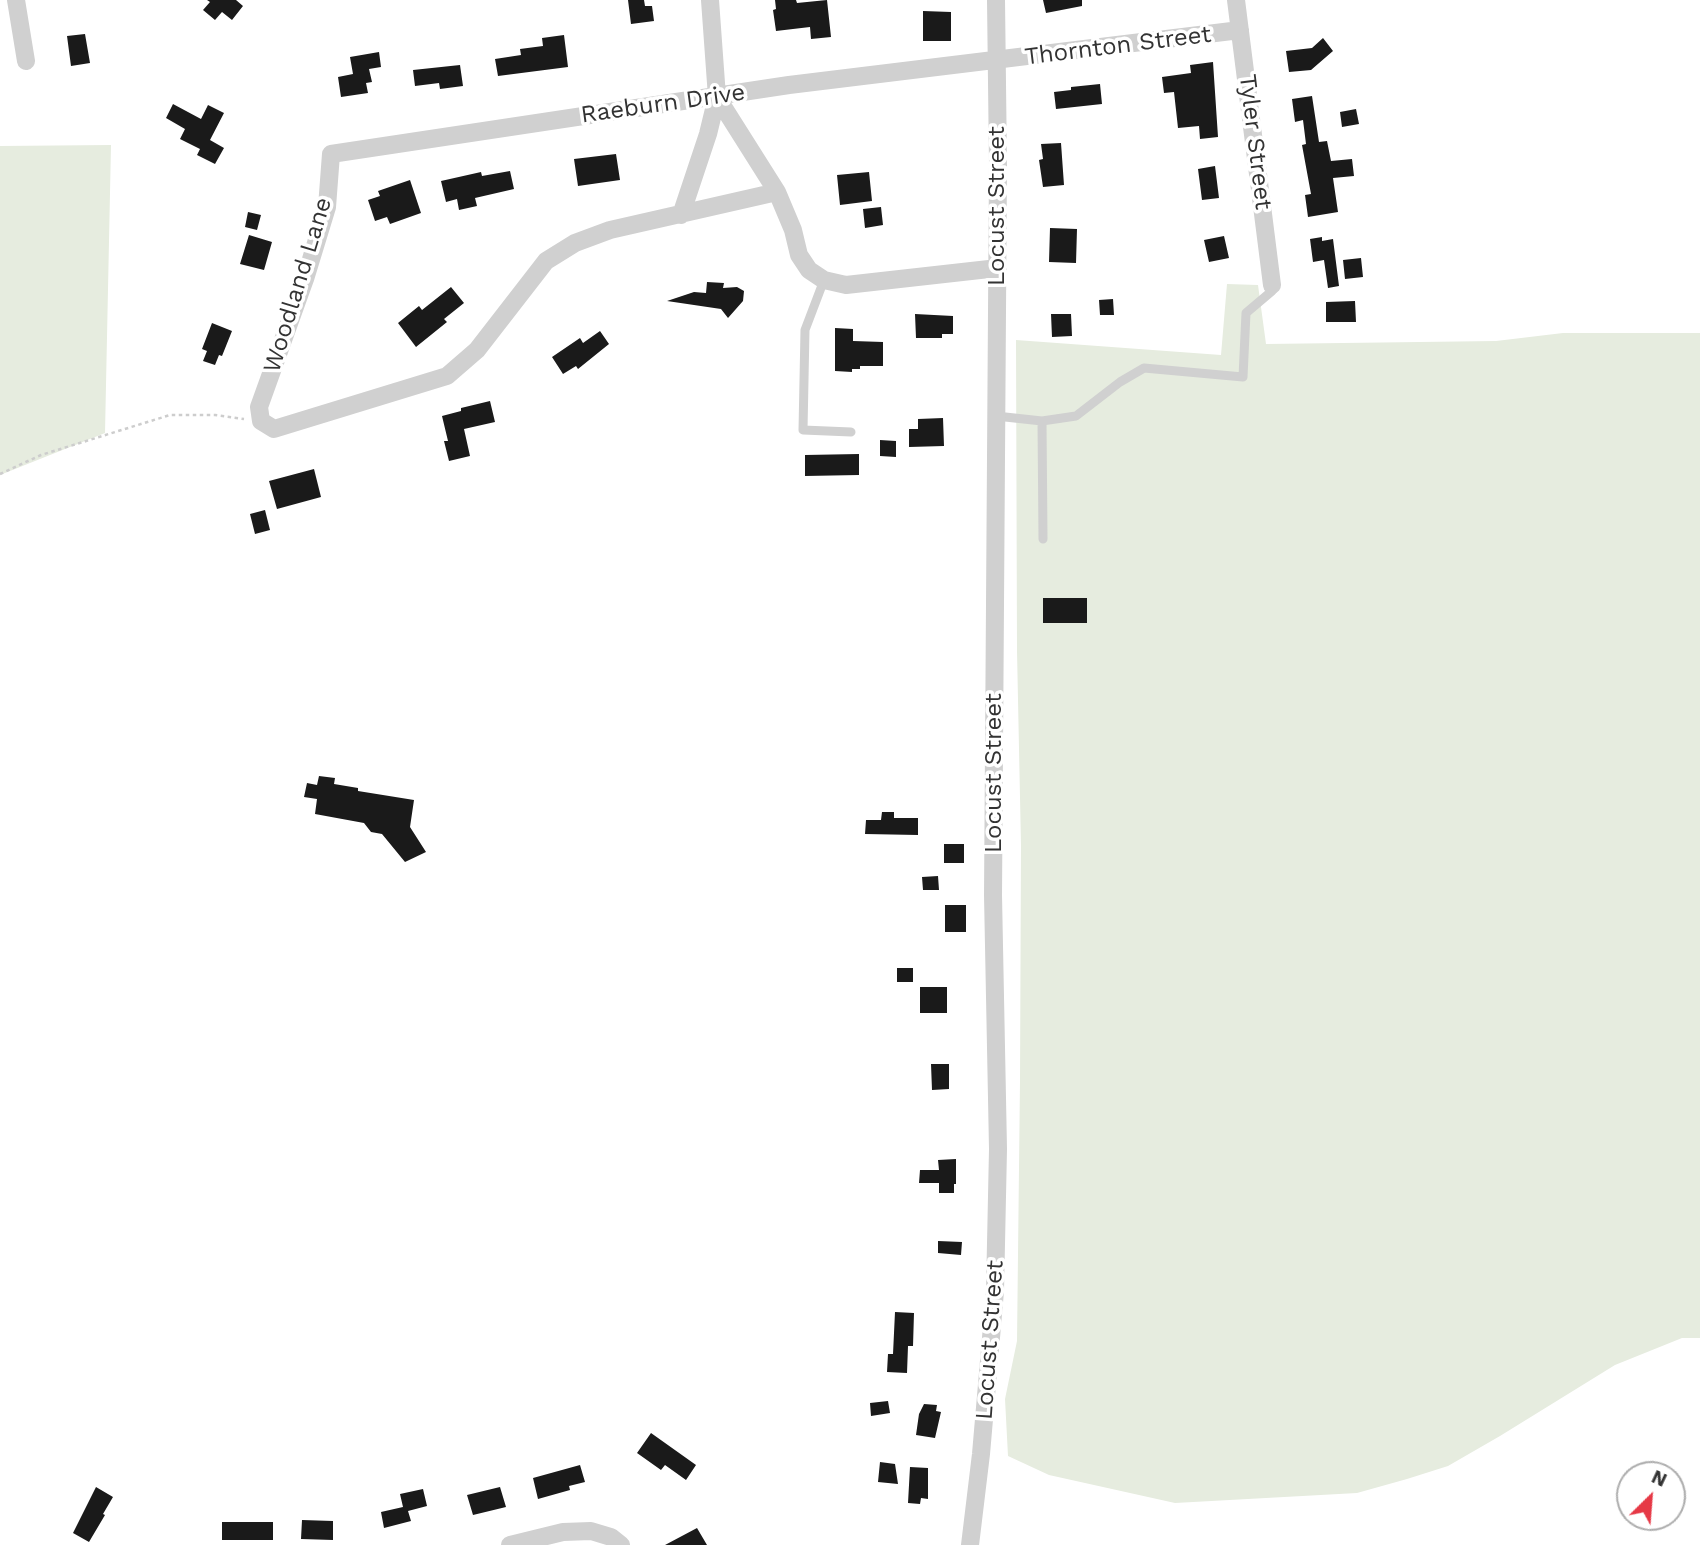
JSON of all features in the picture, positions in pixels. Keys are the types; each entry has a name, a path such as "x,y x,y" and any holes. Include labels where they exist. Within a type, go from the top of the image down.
{"street":[{"path":"16,0 26,61"},
{"path":"681,215 708,134 717,97 710,0"},
{"name":"Locust Street","path":"970,1545 988,1380 997,1223 993,895 998,268 996,0"},
{"name":"Tyler Street","path":"1236,0 1272,285"},
{"name":"Thornton Street","path":"996,61 1240,30"},
{"name":"Raeburn Drive","path":"331,154 789,85 996,61"},
{"path":"717,97 777,192 793,230 799,255 809,270 824,280 846,285 998,268"},
{"name":"Woodland Lane","path":"260,417 259,407 305,279 327,207 331,154"},
{"path":"260,417 274,429 447,376 477,350 546,261 575,243 610,230 777,192"},
{"path":"510,1545 563,1532 591,1531 611,1537 621,1545"}],"lane":[{"path":"824,280 804,330 803,430 850,432"},
{"path":"996,416 1042,421 1076,416 1120,382 1144,368 1243,377 1246,313 1272,291 1272,285"},
{"path":"1042,421 1043,538"}],"path":[{"path":"0,474 41,455 170,415 260,417"}],"shaded area":[{"path":"111,145 105,433 0,475 0,146"},
{"path":"1227,284 1258,285 1266,344 1496,341 1563,333 1700,333 1700,1338 1682,1338 1615,1365 1448,1466 1407,1479 1357,1493 1175,1503 1049,1475 1008,1456 1005,1399 1017,1341 1020,1081 1021,846 1016,340 1221,355"}],"building":[{"path":"207,0 236,0 243,6 232,20 222,12 215,20 203,10 210,2"},
{"path":"628,0 644,0 645,6 652,6 654,21 631,24"},
{"path":"775,0 796,0 797,3 827,0 831,37 811,39 810,27 776,31 773,10 776,9"},
{"path":"1043,0 1082,0 1082,6 1046,13"},
{"path":"923,11 951,12 951,41 923,41"},
{"path":"85,34 90,63 71,66 67,36"},
{"path":"564,35 568,67 498,76 495,59 521,55 520,49 543,46 542,38"},
{"path":"1323,38 1333,51 1311,70 1289,72 1286,51 1312,48"},
{"path":"379,52 381,67 369,69 372,82 366,83 368,93 341,97 338,77 353,74 350,57"},
{"path":"1213,62 1218,137 1200,139 1199,126 1178,128 1174,92 1164,93 1162,77 1191,73 1190,65"},
{"path":"460,65 463,86 440,89 439,83 415,86 413,70"},
{"path":"1100,84 1102,104 1056,109 1054,92"},
{"path":"1312,96 1319,142 1327,141 1331,161 1352,159 1354,176 1333,178 1338,212 1308,217 1305,195 1311,194 1302,145 1306,144 1303,120 1295,122 1292,99"},
{"path":"173,104 201,119 208,105 224,113 210,140 224,148 215,164 197,155 200,149 180,139 185,129 166,118"},
{"path":"1356,109 1359,124 1342,127 1340,112"},
{"path":"1061,143 1064,185 1043,187 1039,160 1043,159 1041,144"},
{"path":"616,154 620,180 578,186 574,159"},
{"path":"1215,166 1219,198 1202,200 1198,169"},
{"path":"510,171 514,189 475,198 477,206 459,210 457,199 446,202 441,181 481,172 482,176"},
{"path":"869,172 872,201 840,205 837,175"},
{"path":"410,180 421,213 390,224 387,217 375,221 368,200 380,196 378,191"},
{"path":"881,207 883,225 865,228 863,209"},
{"path":"248,212 261,215 257,230 245,227"},
{"path":"1050,228 1077,229 1076,263 1049,262"},
{"path":"249,235 272,242 264,270 240,264"},
{"path":"1224,236 1229,258 1209,262 1204,240"},
{"path":"1322,237 1322,241 1333,239 1339,286 1328,288 1324,260 1313,262 1310,239"},
{"path":"1361,258 1363,277 1345,279 1343,260"},
{"path":"707,282 724,283 723,288 737,287 744,291 743,301 728,318 721,309 667,301 694,292 706,293"},
{"path":"451,287 464,303 444,319 447,322 416,347 398,323 419,306 422,310"},
{"path":"1113,299 1114,315 1100,315 1099,300"},
{"path":"1355,301 1356,322 1326,322 1326,302"},
{"path":"915,314 953,316 953,334 942,334 942,338 916,338"},
{"path":"1051,314 1071,314 1072,336 1052,337"},
{"path":"212,323 232,331 222,356 219,355 215,365 203,361 207,351 202,349"},
{"path":"835,328 853,329 853,341 883,342 883,366 860,366 860,369 852,369 852,372 835,371"},
{"path":"600,331 609,344 578,369 576,366 563,374 552,357 580,338 583,343"},
{"path":"490,401 495,422 464,429 470,456 449,461 442,416"},
{"path":"943,418 944,446 909,447 909,429 918,429 918,419"},
{"path":"880,440 896,441 896,457 880,456"},
{"path":"859,454 859,475 805,476 805,455"},
{"path":"314,469 321,497 277,509 269,481"},
{"path":"265,510 270,530 255,534 250,514"},
{"path":"1043,598 1087,598 1087,623 1043,623"},
{"path":"319,776 335,778 334,784 358,788 358,791 414,800 410,827 426,852 405,862 382,834 371,832 364,823 315,814 317,799 304,797 307,783 317,785"},
{"path":"882,812 894,812 894,818 918,818 918,835 865,834 866,820 881,820"},
{"path":"944,844 964,844 964,863 944,863"},
{"path":"938,876 939,890 923,890 922,877"},
{"path":"945,905 966,905 966,932 945,932"},
{"path":"897,968 913,968 913,982 897,982"},
{"path":"920,987 947,987 947,1013 920,1013"},
{"path":"931,1064 949,1064 949,1089 932,1090"},
{"path":"956,1159 954,1193 939,1193 939,1183 919,1183 920,1170 939,1170 938,1160"},
{"path":"938,1241 962,1242 961,1255 938,1253"},
{"path":"895,1312 914,1313 913,1346 908,1346 907,1373 887,1372 888,1354 893,1354"},
{"path":"888,1401 890,1413 871,1416 870,1403"},
{"path":"924,1404 937,1405 936,1411 941,1412 935,1438 916,1435 919,1414"},
{"path":"651,1433 696,1465 686,1480 665,1465 661,1470 637,1453"},
{"path":"880,1462 895,1464 898,1484 878,1482"},
{"path":"580,1465 585,1482 569,1486 570,1490 538,1499 533,1478"},
{"path":"910,1467 928,1468 928,1499 921,1498 920,1504 908,1503"},
{"path":"96,1487 113,1497 89,1542 73,1533"},
{"path":"500,1487 506,1507 473,1515 467,1495"},
{"path":"423,1489 427,1506 408,1511 411,1521 384,1528 381,1512 403,1507 400,1494"},
{"path":"302,1520 333,1521 333,1540 301,1539"},
{"path":"222,1522 273,1522 273,1540 222,1540"},
{"path":"697,1528 707,1545 665,1545"}]}
